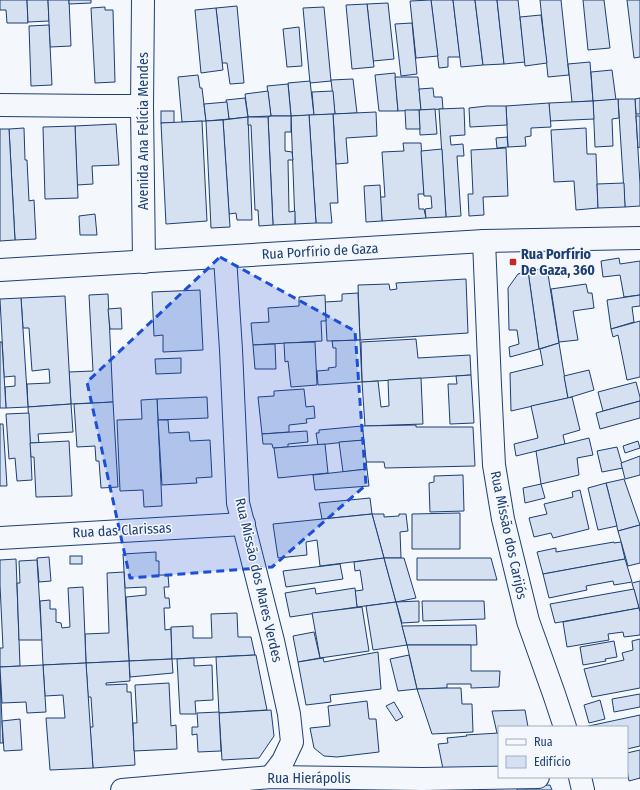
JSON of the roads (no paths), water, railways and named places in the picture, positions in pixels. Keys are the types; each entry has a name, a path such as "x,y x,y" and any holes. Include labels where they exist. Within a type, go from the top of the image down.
{"street":[{"name":"Avenida Ana Felícia Mendes","path":"143,0 142,106 144,262"},
{"path":"0,105 142,106"},
{"name":"Rua Porfírio de Gaza","path":"0,270 484,241 640,238"},
{"name":"Rua Missão dos Carijós","path":"484,241 494,465 503,519 528,621 565,726"},
{"name":"Rua Missão dos Mares Verdes","path":"225,257 238,503 273,641 289,714 292,742 283,761 271,777"},
{"name":"Rua das Clarissas","path":"0,538 244,524"},
{"name":"Rua Hierápolis","path":"122,790 271,777 424,779 498,778"},
{"path":"580,778 583,790"}],"place":[{"name":"Rua Porfírio De Gaza, 360","path":"513,262"}]}
